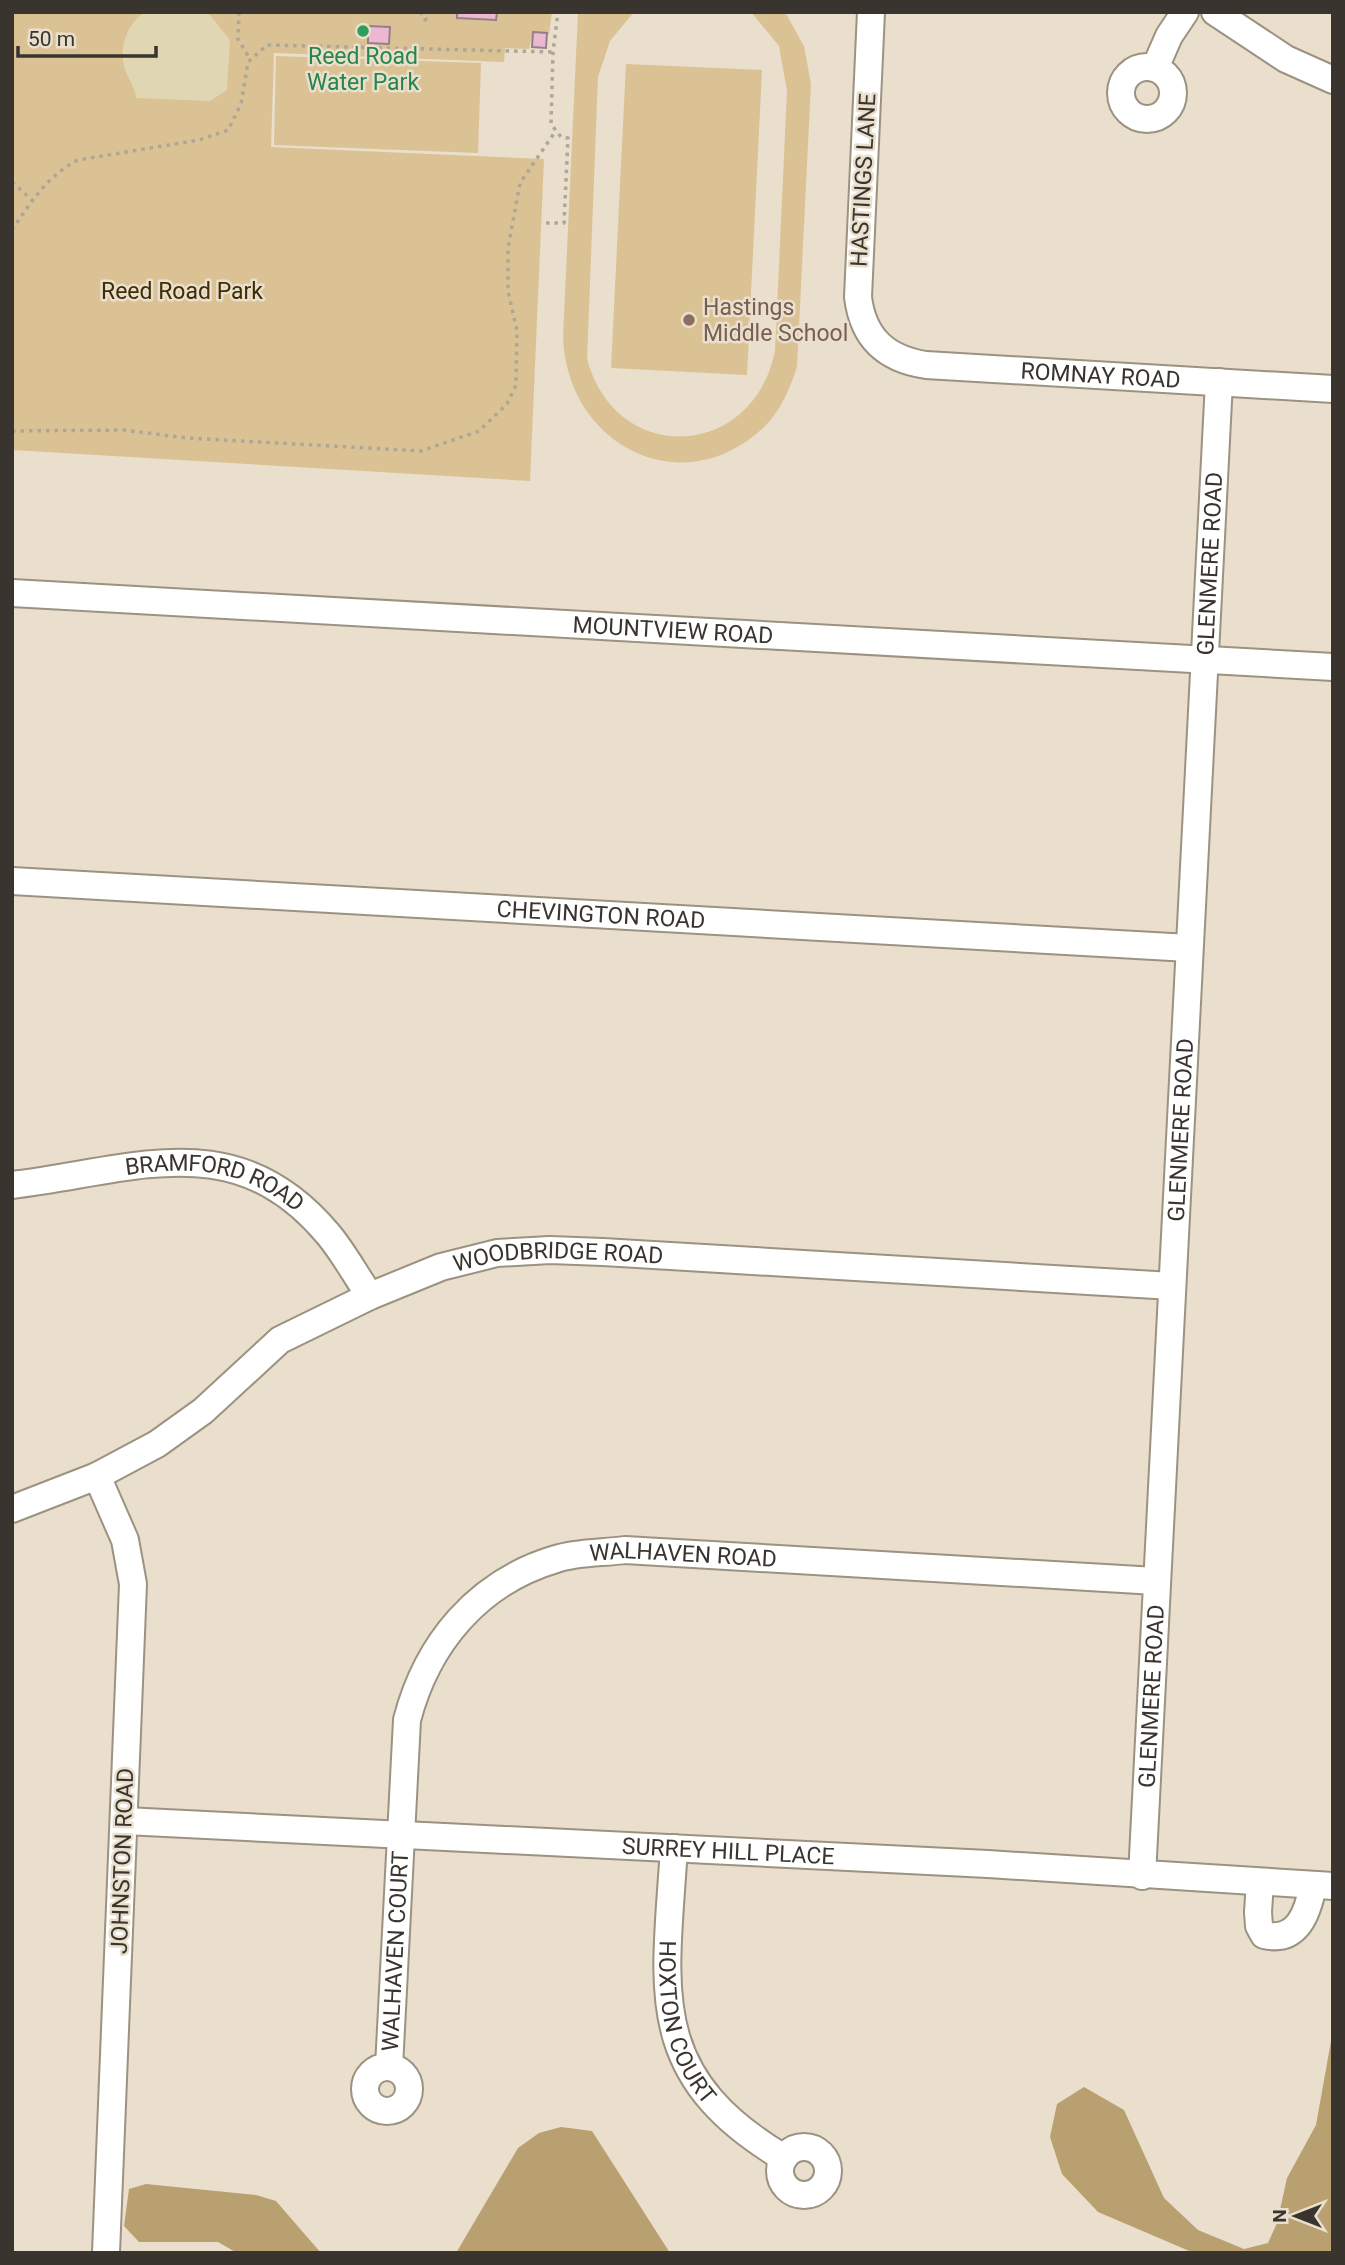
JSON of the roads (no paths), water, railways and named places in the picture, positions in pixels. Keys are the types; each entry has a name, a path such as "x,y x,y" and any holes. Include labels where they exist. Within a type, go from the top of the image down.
{"street":[{"name":"HASTINGS LANE","path":"870,12 858,297 863,323 876,342"},
{"path":"1155,68 1169,36 1185,12"},
{"path":"1215,12 1286,58 1333,80"},
{"name":"ROMNAY ROAD","path":"876,342 892,356 926,365 1333,389"},
{"name":"GLENMERE ROAD","path":"1142,1876 1219,382"},
{"name":"MOUNTVIEW ROAD","path":"12,593 1333,667"},
{"name":"CHEVINGTON ROAD","path":"12,881 1189,948"},
{"name":"BRAMFORD ROAD","path":"12,1185 175,1161 211,1163 236,1170 262,1180 310,1214 329,1235 370,1296"},
{"name":"WOODBRIDGE ROAD","path":"12,1509 97,1476 157,1444 204,1410 280,1340 370,1296 441,1267 497,1253 550,1250 1172,1286"},
{"name":"JOHNSTON ROAD","path":"97,1476 125,1540 132,1584 106,2253"},
{"name":"WALHAVEN ROAD","path":"401,1835 407,1720 414,1692 426,1666 463,1613 488,1591 516,1573 558,1558 625,1550 1156,1581"},
{"name":"SURREY HILL PLACE","path":"124,1821 988,1864 1323,1886"},
{"name":"WALHAVEN COURT","path":"389,2067 401,1835"},
{"name":"HOXTON COURT","path":"674,1848 667,1997 678,2048 702,2093 725,2118 784,2158"},
{"path":"1260,1882 1259,1926 1264,1935 1273,1937 1289,1933 1297,1927 1309,1904 1323,1886"}],"place":[{"name":"Reed Road Water Park","path":"363,31"},
{"name":"Hastings Middle School","path":"689,320"}],"park label":[{"name":"Reed Road Park","path":"182,291"}]}
